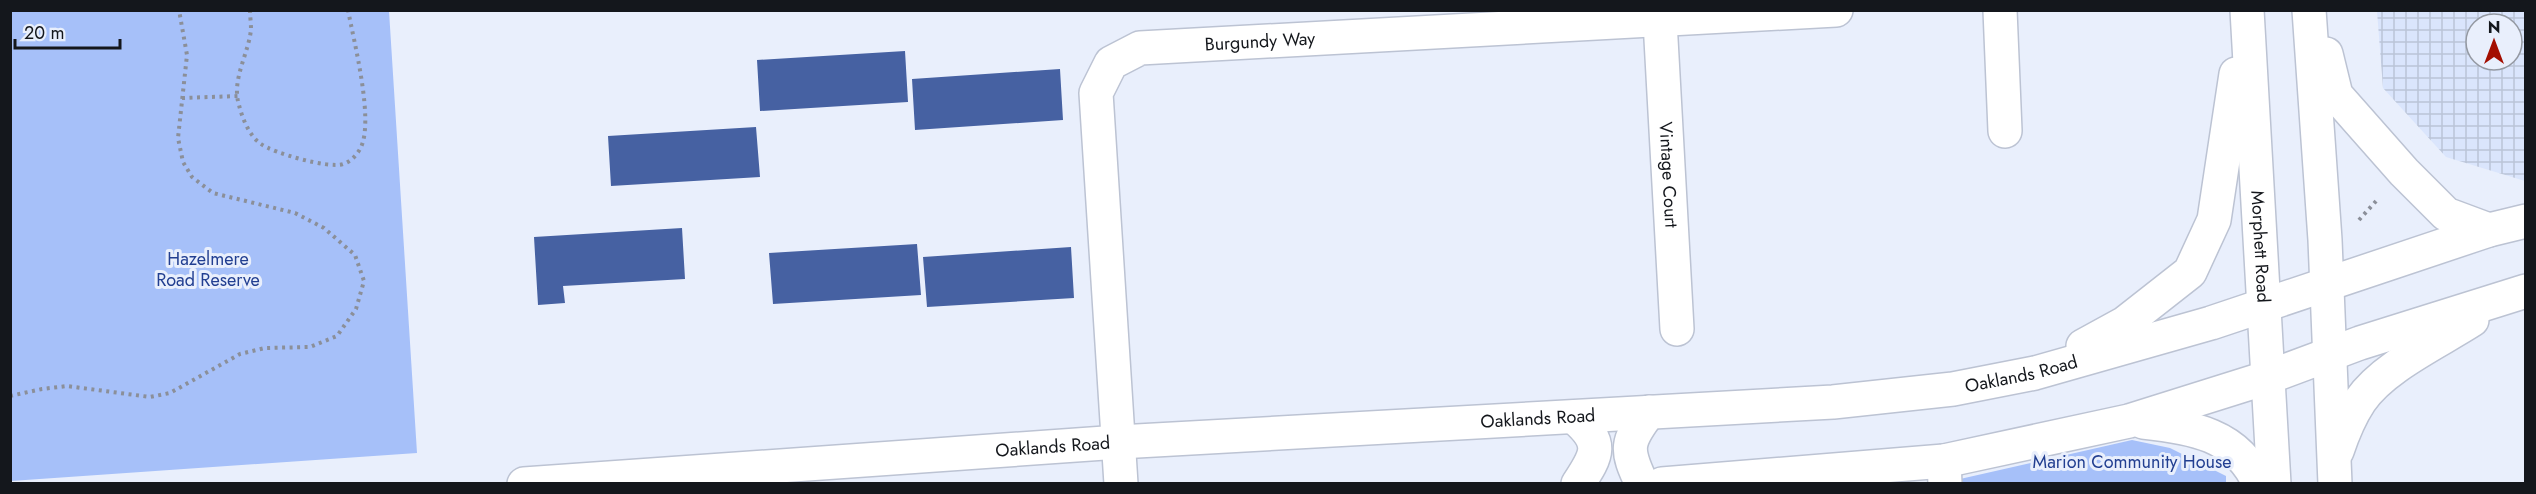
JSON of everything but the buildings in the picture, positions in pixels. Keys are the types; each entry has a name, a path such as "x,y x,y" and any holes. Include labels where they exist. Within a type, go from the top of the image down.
{"main road":[{"name":"Burgundy Way","path":"1121,483 1096,93 1111,63 1140,48 1836,10"},
{"path":"2000,10 2005,131"},
{"path":"2035,373 2125,323 2190,272 2214,220 2246,10"},
{"name":"Morphett Road","path":"2246,10 2274,483"},
{"path":"2309,10 2327,284 2334,470"},
{"path":"2316,10 2336,94 2404,172 2446,214 2489,230"},
{"name":"Vintage Court","path":"1660,21 1677,328"},
{"name":"Oaklands Road","path":"524,483 748,476 1119,442 1833,402 1953,389 2035,373 2211,323 2489,230 2526,221"},
{"path":"1662,483 1944,472 2130,421 2266,378 2371,340 2520,293"},
{"path":"2334,470 2347,423 2361,399 2400,365 2520,293"},
{"path":"1642,483 1631,457 1630,440 1649,412"},
{"path":"1574,417 1590,431 1595,446 1593,461 1578,483"},
{"path":"2130,421 2180,426 2208,433 2237,451 2252,467 2259,483"}],"path":[{"path":"10,396 67,386 150,397 170,393 240,354 265,348 310,347 337,336 356,309 364,281 355,255 324,228 294,213 213,193 192,177 183,162 178,138 187,55 180,10"},
{"path":"250,10 251,29 239,81 238,96 247,127 260,144 291,156 325,165 341,165 350,161 360,148 365,131 365,108 348,10"},
{"path":"182,98 238,96"},
{"path":"2357,222 2377,200"}],"shaded area":[{"path":"2377,11 2525,11 2525,181 2446,157 2383,88"}],"green space":[{"name":"Hazelmere Road Reserve","path":"11,10 389,11 417,453 11,481"},
{"name":"Marion Community House","path":"2132,440 2170,448 2226,476 2226,483 1938,484"}]}
